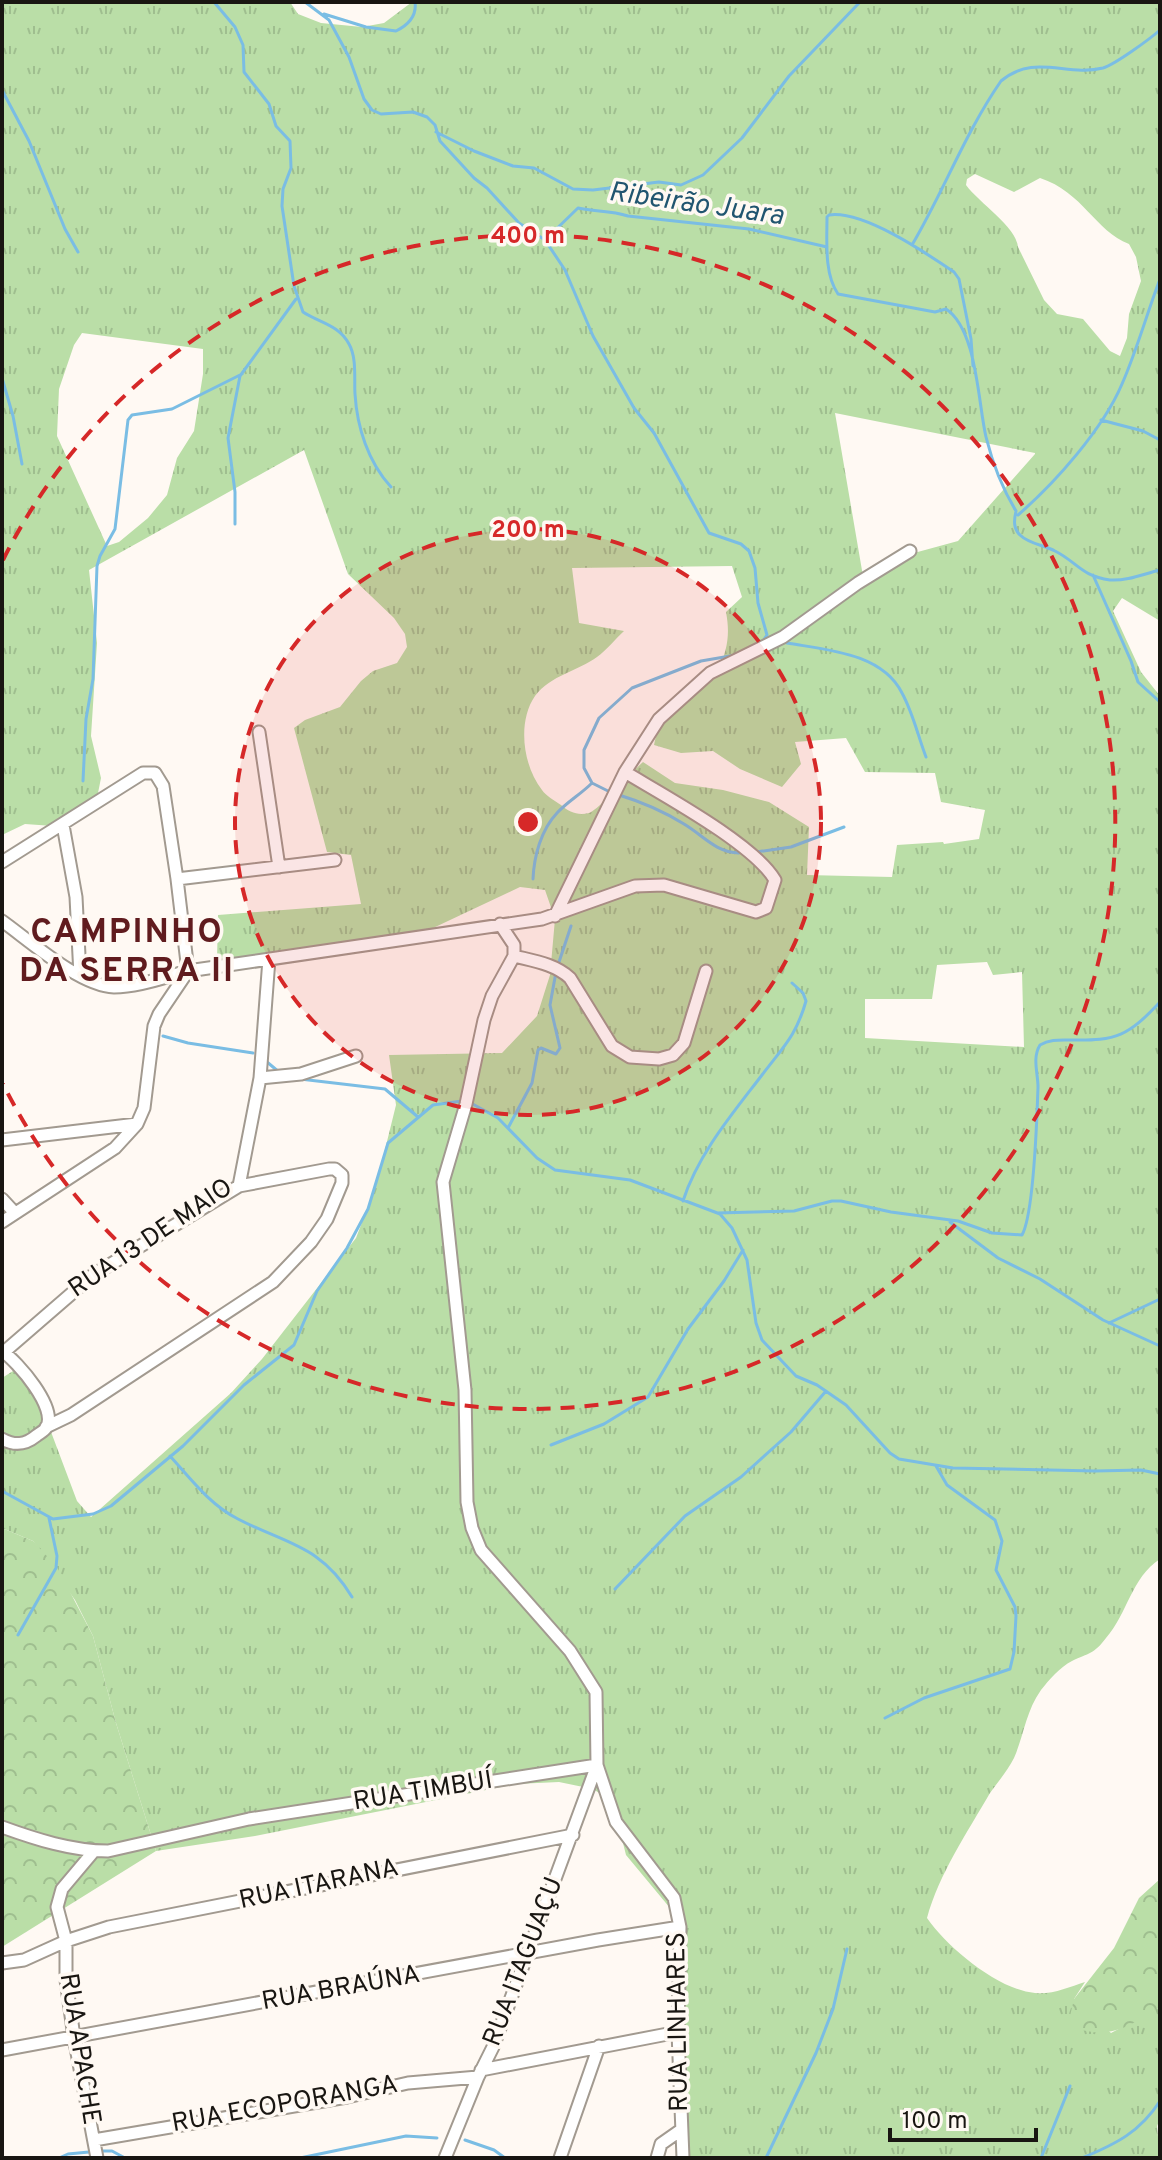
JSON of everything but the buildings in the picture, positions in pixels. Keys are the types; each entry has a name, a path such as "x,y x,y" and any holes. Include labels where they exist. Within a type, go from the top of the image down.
{"street":[{"path":"555,916 625,772 659,719 702,679 783,637 858,583 910,551"},
{"path":"259,732 279,867"},
{"path":"2,862 143,773 150,772 159,777 177,879 188,971 154,1026 148,1095 137,1124 115,1148 2,1222"},
{"path":"2,921 80,975 110,987 188,971 555,916 635,886 650,884 664,885 756,912 766,908 775,880 755,857 677,803 625,772"},
{"path":"63,825 76,897 80,975"},
{"path":"177,879 335,860"},
{"path":"500,924 514,945 514,956 492,996 484,1020 443,1190 465,1390 467,1502 472,1528 481,1550 570,1651 596,1692 597,1765"},
{"path":"514,956 564,972 612,1046 630,1057 659,1059 673,1055 684,1043 706,971"},
{"name":"RUA 13 DE MAIO","path":"3,1351 93,1275 239,1186 260,1078 269,959"},
{"path":"260,1078 301,1074 356,1056"},
{"path":"2,1140 137,1124"},
{"path":"2,1439 24,1444 273,1282 311,1242 327,1219 342,1183 342,1175 335,1169 329,1169 239,1186"},
{"path":"2,1199 14,1212"},
{"path":"3,1351 17,1363 44,1401 48,1410 46,1427"},
{"name":"RUA TIMBUÍ","path":"2,1827 37,1840 108,1851 249,1819 597,1765"},
{"name":"RUA ITAGUAÇU","path":"445,2158 493,2047 597,1765"},
{"name":"RUA LINHARES","path":"597,1765 616,1822 674,1898 680,1927 678,2032 683,2158"},
{"name":"RUA ITARANA","path":"2,1963 24,1960 66,1941 109,1927 573,1835"},
{"name":"RUA APACHE","path":"94,1851 62,1889 57,1907 66,1941 66,1980 74,2037 97,2158"},
{"name":"RUA BRAÚNA","path":"2,2050 680,1927"},
{"name":"RUA ECOPORANGA","path":"94,2140 347,2097 408,2083 480,2073 678,2032"},
{"path":"560,2158 599,2046"},
{"path":"657,2158 661,2144 681,2130"}],"green space":[{"path":"2,2 290,2 298,14 321,23 362,27 384,23 412,2 1160,2 1160,621 1122,598 1113,611 1141,672 1160,696 1160,1559 1142,1576 1102,1643 1063,1667 1041,1690 1014,1758 954,1854 927,1918 960,1954 1005,1984 1041,1993 1085,1982 1074,1999 1111,2033 1160,2007 1160,2119 1157,2126 1160,2158 690,2158 678,2066 676,1970 670,1908 626,1855 617,1819 607,1798 593,1789 559,1782 516,1784 255,1836 156,1851 93,1636 75,1600 33,1541 2,1528 2,1378 13,1371 36,1392 77,1501 91,1517 231,1393 262,1359 356,1238 376,1186 396,1105 389,1055 502,1053 537,1016 550,975 555,919 545,890 520,887 431,929 383,946 324,957 217,960 218,915 361,904 351,855 327,852 294,728 305,720 340,707 361,681 373,671 397,663 407,647 405,634 394,618 348,574 304,450 89,570 97,643 91,736 101,778 97,798 53,826 25,824 2,835","holes":["975,174 1014,192 1040,178 1055,184 1107,230 1129,244 1136,257 1141,281 1129,314 1127,338 1120,356 1110,351 1083,319 1057,314 1044,300 1011,231 966,185 967,179","82,333 203,349 203,374 194,431 177,458 167,495 148,518 119,542 107,546 57,436 59,389 74,345","835,413 1035,453 958,541 903,556 864,582","732,566 742,597 726,612 727,641 718,669 671,713 657,734 654,745 681,753 713,751 740,769 782,787 801,764 795,742 846,738 865,772 935,773 941,802 985,810 979,839 944,844 897,845 892,877 807,875 809,827 769,802 723,790 675,783 643,762 594,810 585,814 570,811 546,794 536,780 527,757 524,731 529,707 541,689 597,657 624,631 579,623 572,568","987,962 993,975 1022,972 1024,1047 865,1038 865,999 932,999 937,965"]},
{"path":"2,1528 33,1541 57,1567 93,1636 156,1851 2,1947"},
{"path":"1160,1879 1160,2007 1131,2025 1112,2031 1078,2029 1070,2016 1074,1999 1114,1948 1139,1898"}],"waterway":[{"path":"214,2 235,27 243,45 244,72 269,104 276,126 290,141 291,168 283,189 282,206 294,286 303,312 335,328 352,350 361,431 376,467 391,487"},
{"name":"Ribeirão Juara","path":"305,2 329,20 349,57 364,99 372,110 381,114 413,112 427,117 435,125 440,141 474,178 519,223 545,240"},
{"path":"324,14 366,27 396,31 411,20 415,2"},
{"path":"436,132 513,166 534,168 573,189 593,190 659,182 681,185 703,175 742,138 789,76 860,2"},
{"path":"912,245 976,121 1001,81 1026,68 1103,68 1160,30"},
{"path":"2,90 29,141 65,229 78,252"},
{"name":"Ribeirão Juara","path":"545,240 578,208 749,229 827,247"},
{"name":"Ribeirão Juara","path":"973,366 971,339 959,279 954,272 876,226 843,215 829,215 828,267 838,294 935,312 946,309 956,319 970,349 983,423 989,447 1002,485 1016,511 1015,524 1020,535 1055,551 1100,578 1123,579 1160,570"},
{"path":"545,240 565,270 593,336 634,408 654,433 709,533 741,544 749,551 767,635 763,641"},
{"path":"1018,515 1062,471 1114,401 1160,279"},
{"path":"235,524 235,492 228,438 240,376 296,299"},
{"path":"83,781 86,719 93,679 97,566 115,529 128,420 132,415 172,409 242,374"},
{"path":"2,378 22,464"},
{"path":"1101,420 1143,431 1160,440"},
{"path":"1093,575 1138,682 1160,702"},
{"path":"787,643 836,651 881,669 902,693 926,757"},
{"path":"608,791 592,783 584,768 584,750 599,718 632,688 701,661 736,655"},
{"path":"533,879 537,852 551,820 592,783"},
{"path":"619,795 668,815 716,847 739,853"},
{"path":"756,852 791,847 844,827"},
{"path":"558,965 571,926"},
{"path":"508,1128 532,1083 538,1050 541,1048 556,1054 560,1048 550,1005 556,972"},
{"path":"683,1201 707,1150 798,1023 806,1001 803,993 792,983"},
{"path":"717,1213 794,1211 841,1201 891,1212 958,1221 992,1233 1022,1235 1032,1187 1038,1087 1036,1060 1040,1045 1055,1040 1100,1039 1121,1034 1160,1002"},
{"path":"163,1036 253,1053"},
{"path":"267,1062 279,1072"},
{"path":"300,1079 385,1089 418,1117"},
{"path":"2,1491 53,1519 93,1514 111,1506 183,1446 244,1385 294,1345 317,1291 347,1248 368,1209 388,1143 433,1105 462,1101"},
{"path":"469,1102 498,1118 537,1158 555,1170 630,1180 720,1214 732,1228 747,1260 756,1323 762,1340 796,1376 817,1385 846,1405 899,1459 953,1468 1141,1470 1160,1474"},
{"path":"950,1222 998,1258 1040,1279 1103,1320 1160,1346"},
{"path":"551,1445 604,1424 648,1397 688,1329 743,1250"},
{"path":"1109,1323 1160,1299"},
{"path":"615,1589 685,1516 741,1477 791,1432 826,1391"},
{"path":"170,1456 218,1506 315,1556 328,1566 352,1597"},
{"path":"885,1718 924,1698 1010,1669 1014,1652 1015,1607 996,1570 1002,1541 995,1520 947,1485 936,1466"},
{"path":"18,1635 56,1568 57,1556 49,1518"},
{"path":"766,2158 816,2053 833,2009 847,1949"},
{"path":"1041,2158 1070,2086"},
{"path":"1082,2158 1126,2136 1144,2121 1160,2101"},
{"path":"300,2158 406,2136 437,2138"},
{"path":"465,2140 494,2150 505,2158"},
{"path":"103,2151 112,2151 125,2158"},
{"path":"59,2158 89,2152"}],"district":[{"name":"CAMPINHO DA SERRA II","path":"127,952"}]}
